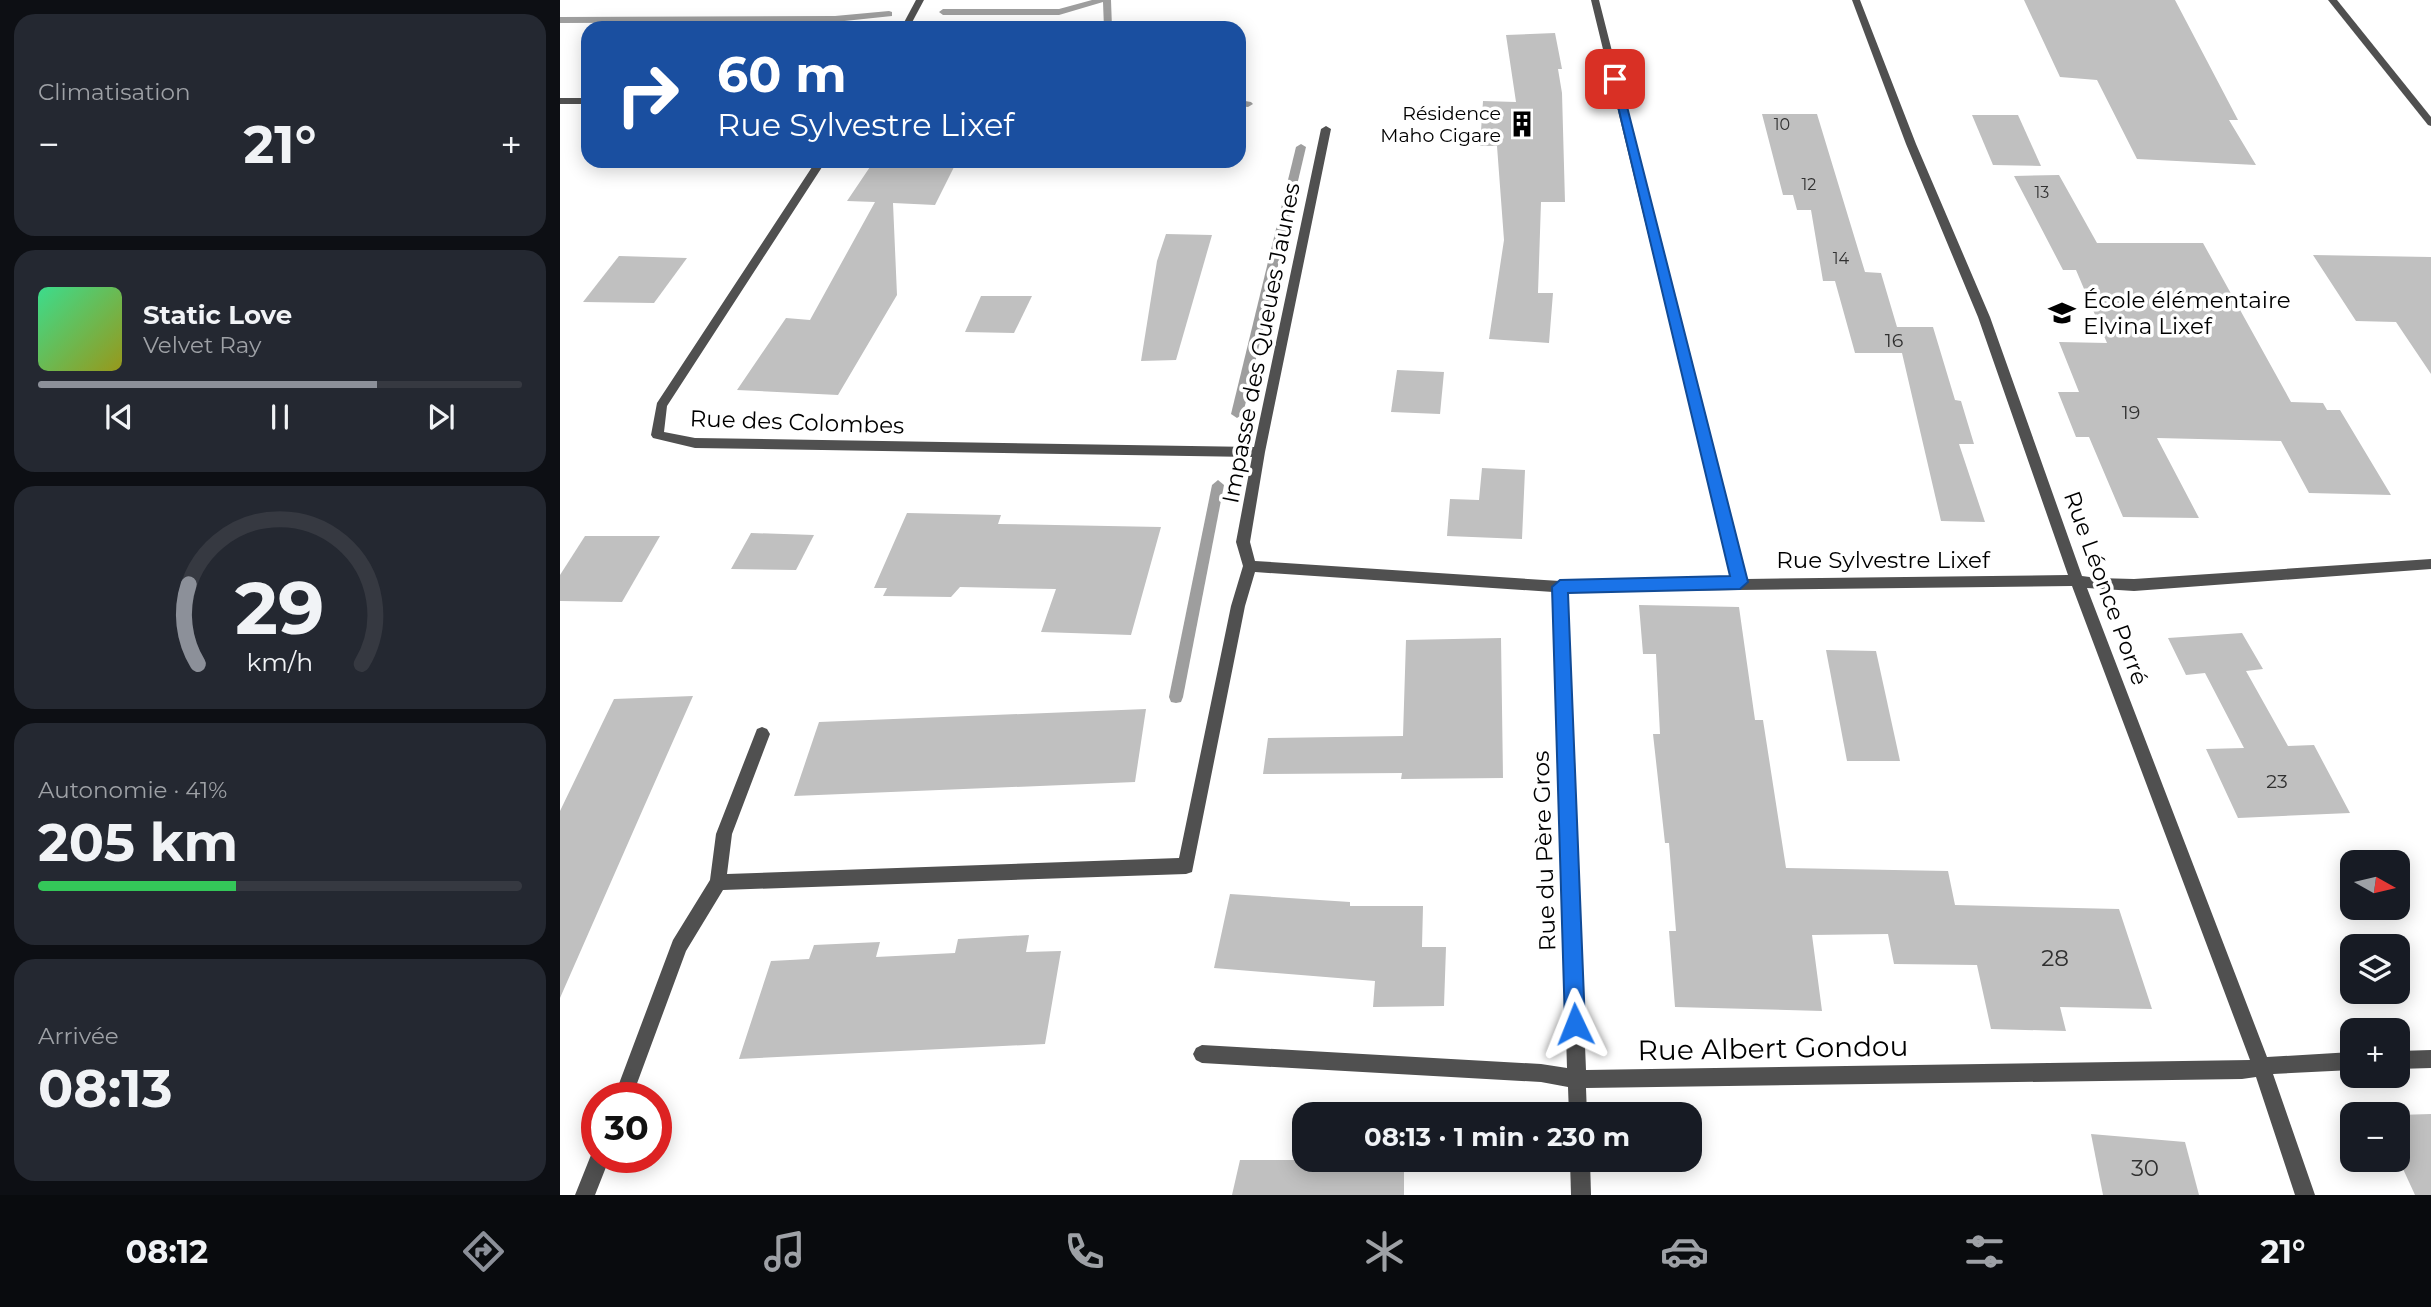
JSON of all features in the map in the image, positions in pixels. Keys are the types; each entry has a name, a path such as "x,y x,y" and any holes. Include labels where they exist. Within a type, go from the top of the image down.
{"street":[{"path":"909,21 920,0"},
{"path":"1595,0 1740,582"},
{"name":"Rue Léonce Porré","path":"1856,0 1911,144 1984,317 2077,580 2261,1066 2305,1195"},
{"path":"2332,0 2431,123"},
{"path":"560,101 581,101"},
{"name":"Impasse des Queues Jaunes","path":"1251,566 1243,542 1326,129"},
{"name":"Rue des Colombes","path":"816,168 661,406 657,435 695,443 1259,452"},
{"name":"Rue Sylvestre Lixef","path":"1251,566 1560,587 1740,582 2077,580 2097,584 2134,585 2431,564"},
{"path":"718,882 1186,866 1238,606 1251,566"},
{"name":"Rue du Père Gros","path":"1560,587 1578,1102"},
{"path":"628,1082 679,946 718,882 724,834 762,734"},
{"name":"Rue Albert Gondou","path":"1202,1054 1541,1073 1577,1079 2242,1070 2261,1066 2340,1062"},
{"path":"2410,1060 2431,1059"},
{"path":"1580,1172 1581,1195"},
{"path":"585,1195 594,1173"}],"building":[{"path":"2024,0 2175,0 2238,120 2229,120 2256,165 2137,159 2097,80 2060,77"},
{"path":"1555,33 1562,69 1558,69 1562,93 1565,202 1541,202 1538,293 1553,293 1549,343 1489,339 1504,240 1497,146 1480,146 1483,101 1516,102 1506,35"},
{"path":"1762,114 1817,114 1865,272 1881,273 1897,327 1933,327 1955,400 1961,401 1974,444 1959,444 1985,522 1941,521 1902,353 1855,353 1835,281 1823,281 1811,210 1797,210 1793,195 1783,195"},
{"path":"1972,115 2018,115 2041,166 1993,165"},
{"path":"869,168 954,168 935,205 893,203 897,295 838,395 737,390 786,318 810,320 875,202 847,201"},
{"path":"2059,175 2097,243 2203,243 2291,402 2323,403 2327,410 2340,410 2391,495 2309,493 2281,441 2157,438 2199,518 2123,517 2089,437 2076,437 2058,392 2079,392 2059,342 2107,343 2076,270 2063,270 2014,176"},
{"path":"1166,234 1212,235 1176,360 1141,361 1157,261"},
{"path":"2313,255 2431,257 2431,374 2396,322 2356,321"},
{"path":"619,256 687,258 654,303 583,302"},
{"path":"981,296 1032,296 1014,333 965,332"},
{"path":"1397,370 1444,372 1440,414 1391,412"},
{"path":"1482,468 1525,470 1522,539 1447,536 1450,499 1479,500"},
{"path":"907,513 1001,515 998,524 1161,527 1131,635 1041,632 1056,589 960,587 951,597 883,596 887,588 874,588"},
{"path":"751,533 814,535 796,570 731,569"},
{"path":"585,536 660,536 622,602 560,601 560,575"},
{"path":"1639,605 1739,607 1755,720 1763,720 1786,868 1948,871 1955,905 2119,909 2152,1009 2060,1007 2066,1031 1991,1029 1977,965 1894,964 1888,934 1812,935 1822,1011 1675,1007 1669,931 1676,931 1669,843 1665,843 1653,734 1660,734 1656,654 1643,654"},
{"path":"2242,633 2263,669 2246,671 2288,746 2314,745 2350,813 2238,818 2206,749 2244,748 2205,673 2186,675 2168,638"},
{"path":"1501,638 1503,778 1401,779 1402,773 1263,774 1268,738 1403,736 1406,640"},
{"path":"1826,650 1876,651 1900,761 1847,761"},
{"path":"693,696 560,998 560,811 614,699"},
{"path":"1146,709 1135,782 794,796 819,722"},
{"path":"1230,894 1350,902 1350,906 1423,906 1422,947 1446,947 1444,1006 1373,1007 1375,981 1214,968"},
{"path":"1029,935 1026,952 1061,951 1045,1044 739,1059 771,961 809,959 814,945 880,942 876,957 955,953 958,939"},
{"path":"2431,1114 2431,1195 2415,1195 2404,1172 2410,1172 2410,1115"},
{"path":"2091,1134 2185,1142 2199,1195 2103,1195"},
{"path":"1240,1160 1292,1160 1292,1172 1404,1172 1404,1195 1232,1195"}],"waterway":[{"path":"943,12 1059,12 1101,0"},
{"path":"1107,0 1108,21"},
{"path":"560,20 835,19 889,14"},
{"path":"1237,414 1301,147"},
{"path":"1176,697 1218,485"}],"place":[{"name":"Résidence Maho Cigare","path":"1522,124"},
{"name":"École élémentaire Elvina Lixef","path":"2062,313"}],"route":[{"path":"1575,1024 1560,587 1740,582 1615,79"}]}
